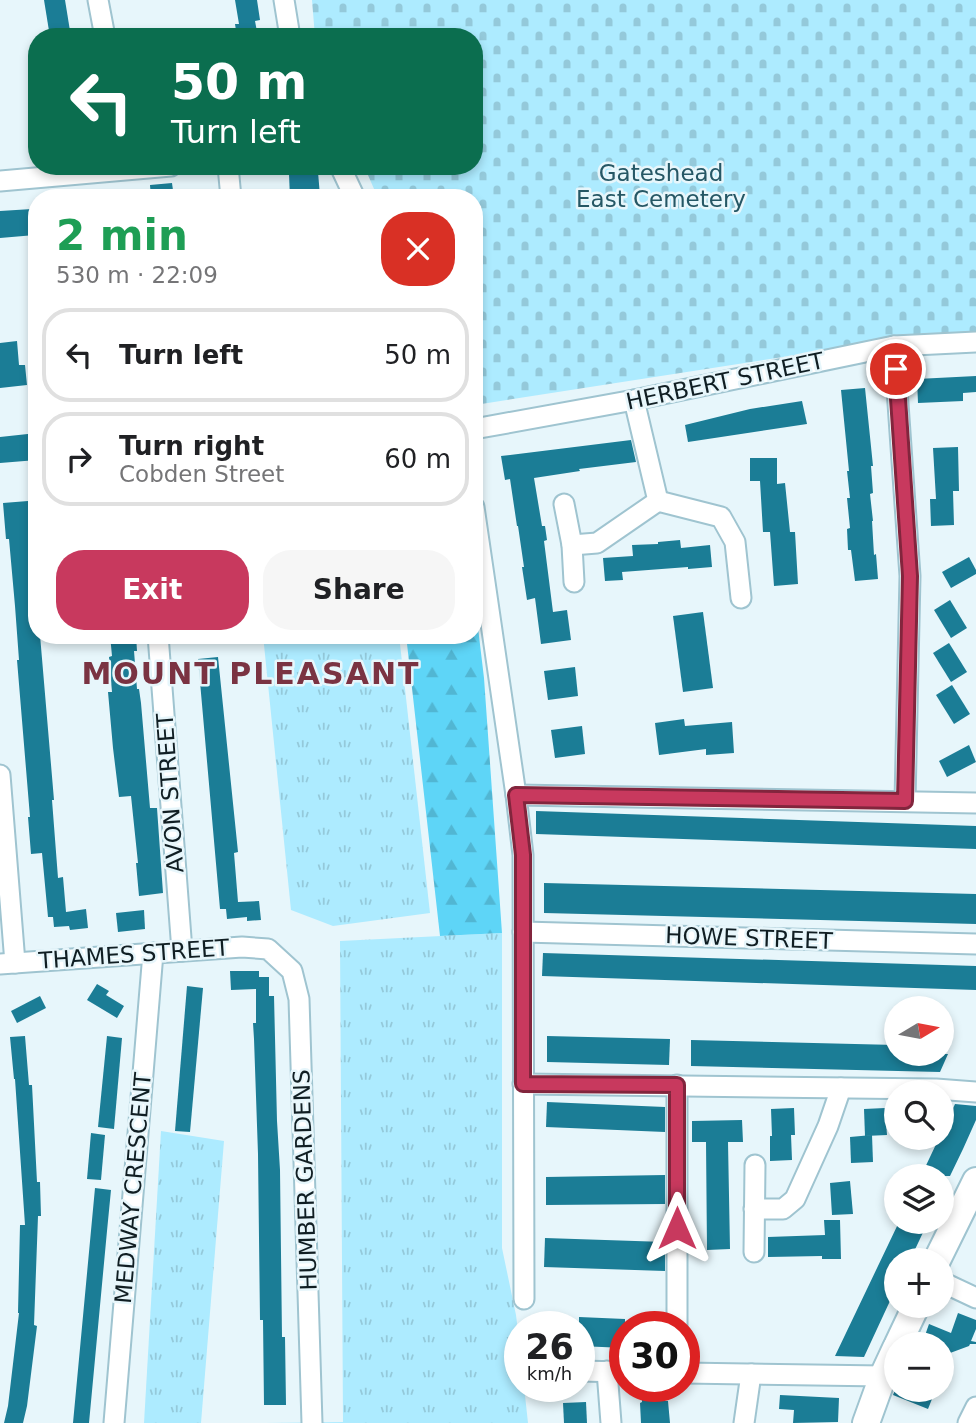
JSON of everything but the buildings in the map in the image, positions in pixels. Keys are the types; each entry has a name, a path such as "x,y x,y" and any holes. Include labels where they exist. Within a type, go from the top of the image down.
{"main road":[{"path":"943,1248 976,1181"},
{"path":"866,1423 883,1376"}],"street":[{"path":"98,0 103,28"},
{"path":"284,0 289,28"},
{"path":"0,181 59,175"},
{"name":"HERBERT STREET","path":"483,427 634,400 894,346 976,342"},
{"path":"894,346 910,576 905,801"},
{"path":"634,400 658,500"},
{"path":"572,545 597,542 658,500 721,517 735,542 741,598"},
{"path":"564,504 572,545 574,582"},
{"path":"483,569 523,855 524,1299"},
{"name":"AVON STREET","path":"159,644 182,951"},
{"path":"0,775 7,964"},
{"path":"516,795 976,803"},
{"name":"HOWE STREET","path":"523,932 976,944"},
{"name":"THAMES STREET","path":"7,964 242,947 268,949"},
{"name":"HUMBER GARDENS","path":"268,949 292,971 299,999 312,1423"},
{"name":"MEDWAY CRESCENT","path":"114,1423 153,953"},
{"path":"523,1084 976,1091"},
{"path":"677,1085 677,1311"},
{"path":"754,1209 783,1209 795,1199 828,1126 841,1088"},
{"path":"754,1252 755,1165"},
{"path":"954,1288 976,1298"},
{"path":"700,1373 883,1376"},
{"path":"744,1423 751,1374"},
{"path":"611,1423 613,1402"},
{"path":"968,1423 976,1407"}],"green space":[{"name":"Gateshead East Cemetery","path":"312,0 976,0 976,336 899,339 483,404 483,189 374,189 368,175 483,175 483,28 314,28"},
{"path":"264,644 400,644 430,913 333,926 291,910"},
{"path":"407,644 480,644 502,933 440,936"},
{"path":"502,933 502,1248 515,1311 504,1311 504,1402 526,1402 528,1423 265,1423 343,1422 340,941"},
{"path":"161,1131 224,1141 201,1423 144,1423"}],"district":[{"name":"MOUNT PLEASANT","path":"251,673"}],"route":[{"path":"677,1228 677,1085 523,1084 523,855 516,795 905,801 910,576 896,369"}]}
